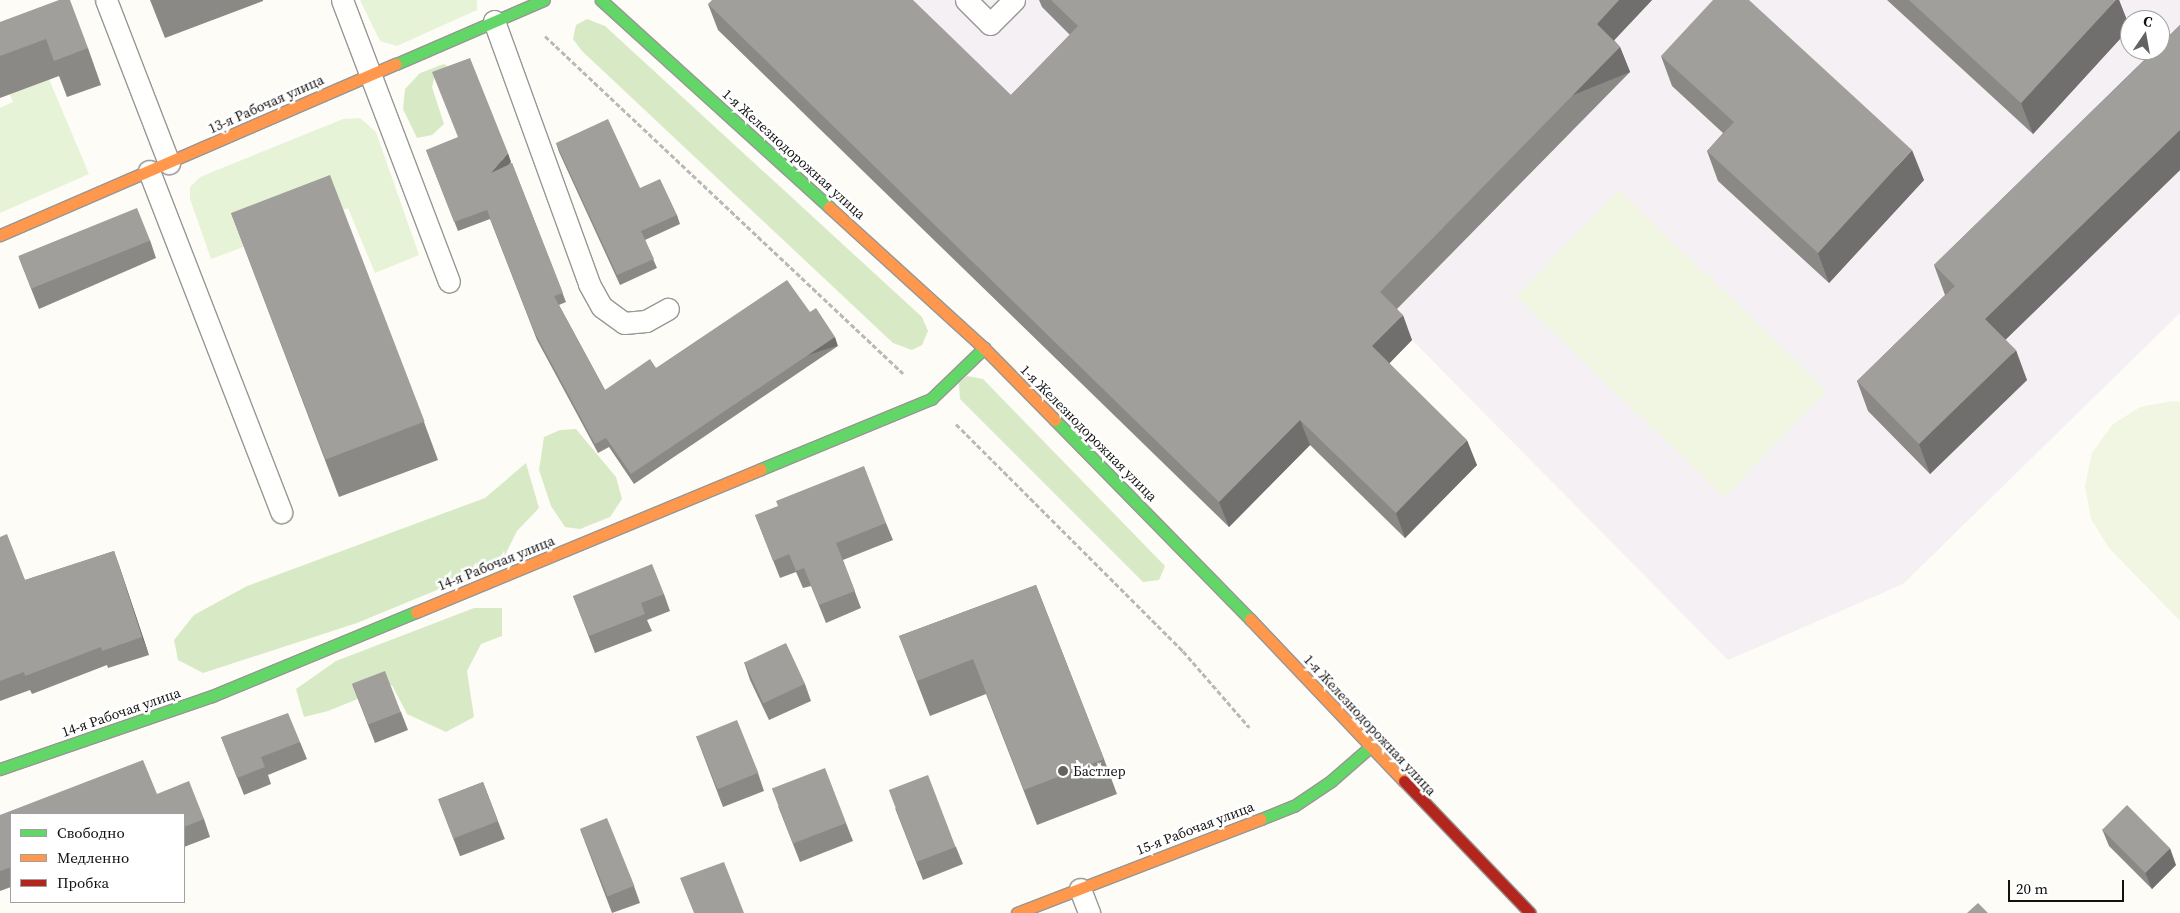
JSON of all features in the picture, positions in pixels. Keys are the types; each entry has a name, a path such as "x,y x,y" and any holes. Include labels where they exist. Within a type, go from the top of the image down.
{"street":[{"name":"13-я Рабочая улица","path":"0,235 544,0"},
{"name":"1-я Железнодорожная улица","path":"610,3 984,348 1234,602 1370,748 1530,913"},
{"name":"14-я Рабочая улица","path":"0,769 212,696 931,399 984,348"},
{"name":"15-я Рабочая улица","path":"1017,913 1294,806 1331,781 1370,748"}],"lane":[{"path":"106,0 169,163"},
{"path":"342,0 449,281"},
{"path":"966,0 990,24 1014,0"},
{"path":"494,21 588,284 602,307 624,323 646,321 668,309"},
{"path":"149,171 281,512"},
{"path":"1080,889 1089,913"}],"path":[{"path":"518,11 931,399 1183,651 1249,727"}],"shaded area":[{"path":"746,0 2180,0 2180,313 1903,584 1728,660 1412,340 1229,527 718,30"}],"green space":[{"path":"360,0 477,0 477,10 397,46 380,41"},
{"path":"587,19 605,26 922,317 928,331 922,345 912,350 893,343 582,51 573,39 576,25"},
{"path":"38,53 89,174 0,213 0,108 13,102 0,70"},
{"path":"444,64 453,70 434,79 432,87 444,124 432,135 417,138 403,109 405,89 420,73"},
{"path":"360,118 376,132 419,255 375,273 348,208 211,259 190,199 190,187 200,177 343,119"},
{"path":"1619,190 1827,391 1724,497 1516,296"},
{"path":"967,376 983,379 1165,566 1159,580 1143,582 960,399 959,383"},
{"path":"2173,401 2180,402 2180,621 2109,548 2091,519 2085,486 2092,453 2112,425 2140,407"},
{"path":"576,429 616,477 622,499 610,517 580,529 565,527 551,506 539,470 544,437 560,430"},
{"path":"526,463 539,508 517,531 503,559 437,590 357,623 203,673 178,660 174,640 194,615 247,586 485,498"},
{"path":"474,608 502,608 502,636 481,644 467,671 474,717 446,732 407,714 392,685 328,711 304,717 296,689 336,661"}],"building":[{"path":"59,0 70,0 88,48 54,61 46,39 0,56 0,22"},
{"path":"712,0 913,0 1011,95 1078,26 1051,0 1619,0 1597,24 1620,47 1380,292 1403,315 1372,346 1467,440 1396,513 1300,420 1219,502 708,4"},
{"path":"1713,0 1749,0 1912,150 1818,253 1707,151 1734,122 1661,56"},
{"path":"1909,0 2116,0 2021,103"},
{"path":"2180,25 2180,130 1985,319 2016,350 1919,444 1857,381 1955,286 1934,265 2145,60 2170,60 2170,35"},
{"path":"470,58 508,153 491,173 512,163 563,293 554,296 605,390 650,359 656,368 787,280 810,312 816,308 835,337 631,474 606,438 595,444 534,331 487,210 454,222 426,150 458,137 432,72"},
{"path":"608,119 640,188 660,179 677,215 641,231 654,259 617,275 556,143"},
{"path":"330,175 425,421 326,459 231,213"},
{"path":"137,208 150,240 31,288 18,256"},
{"path":"864,466 886,523 836,543 855,591 819,605 804,568 796,571 789,554 773,561 755,515 778,506 776,501"},
{"path":"7,534 25,580 114,551 142,637 102,651 101,647 25,676 24,672 0,681 0,537"},
{"path":"652,564 664,594 641,603 645,614 589,636 573,596"},
{"path":"1036,585 1104,759 1024,790 973,659 917,681 899,636"},
{"path":"786,643 805,684 763,703 744,662"},
{"path":"385,671 401,712 368,725 352,684"},
{"path":"288,713 300,742 261,757 265,767 237,778 221,737"},
{"path":"737,720 758,773 718,789 696,736"},
{"path":"143,760 157,794 189,781 204,819 185,827 185,813 10,813 10,867 0,871 0,815"},
{"path":"825,768 846,823 793,844 772,788"},
{"path":"928,775 956,847 916,862 889,790"},
{"path":"483,782 498,821 453,838 438,799"},
{"path":"2127,805 2170,848 2145,873 2102,830"},
{"path":"607,818 634,886 607,897 580,829"},
{"path":"724,862 744,913 694,913 680,878"},
{"path":"1978,903 1988,913 1967,913"}],"traffic: fast":[{"path":"396,64 544,0"},
{"path":"601,0 829,207"},
{"path":"761,469 931,399 984,348"},
{"path":"1055,420 1250,619"},
{"path":"0,769 212,696 416,612"},
{"path":"1261,819 1294,806 1331,781 1370,747"}],"traffic: slow":[{"path":"0,235 396,64"},
{"path":"829,207 984,348 1055,420"},
{"path":"416,612 761,469"},
{"path":"1250,619 1404,781"},
{"path":"1017,913 1261,819"}],"traffic: jam":[{"path":"1404,781 1530,913"}],"place":[{"name":"Бастлер","path":"1063,771"}]}
